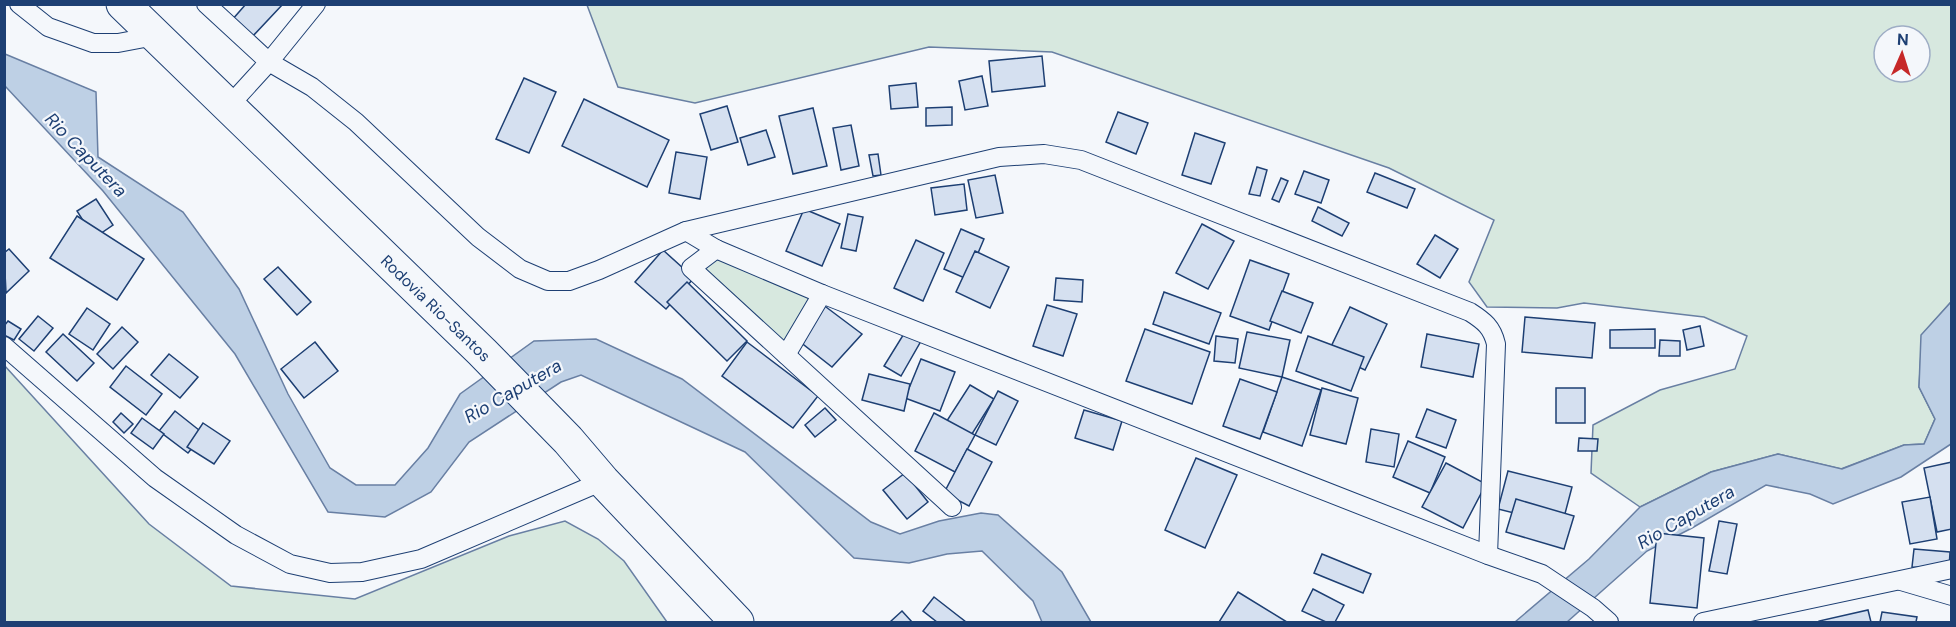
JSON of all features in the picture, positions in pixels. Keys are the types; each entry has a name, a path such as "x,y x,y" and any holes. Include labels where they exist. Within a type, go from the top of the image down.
{"highway":[{"name":"Rodovia Rio-Santos","path":"123,4 482,352 568,440 603,481 737,622"}],"street":[{"path":"19,4 48,27 93,43 118,43 155,36"},
{"path":"207,4 269,62 312,87 356,122 478,237 520,269 548,281 569,281 589,274 686,231 999,157 1044,154 1081,160 1470,312 1486,322 1493,331 1496,344 1488,555"},
{"path":"228,107 269,62 316,4"},
{"path":"686,231 716,249 822,294 1488,555 1542,574 1593,608 1609,622"},
{"path":"716,249 692,268 952,507"},
{"path":"786,355 822,294"},
{"path":"4,346 155,478 236,535 290,564 330,573 362,572 421,559 603,481"},
{"path":"1703,622 1952,569"},
{"path":"1899,580 1952,596"}],"shaded area":[{"path":"587,5 1951,5 1951,302 1922,335 1919,387 1935,419 1924,444 1904,445 1841,469 1778,454 1711,472 1640,507 1591,473 1593,425 1660,390 1735,369 1747,336 1704,317 1584,303 1557,308 1487,307 1469,282 1494,220 1389,168 1052,52 929,47 695,103 618,87"},
{"path":"716,253 816,298 785,347 698,268"},
{"path":"4,365 149,524 231,586 355,599 509,536 565,521 598,539 624,561 667,622 5,622"}],"water":[{"name":"Rio Caputera","path":"5,54 96,92 98,157 183,212 239,289 288,394 330,468 356,485 395,485 428,448 460,394 534,341 596,339 682,379 871,522 900,534 939,521 981,513 998,515 1062,572 1091,622 1042,622 1033,601 982,551 947,554 909,563 854,558 745,452 581,375 561,382 469,442 431,492 385,517 328,512 235,354 103,191 5,86"},
{"name":"Rio Caputera","path":"1951,302 1951,444 1901,477 1833,504 1810,494 1766,485 1647,551 1567,622 1515,622 1589,559 1640,507 1711,472 1778,454 1842,469 1904,445 1924,444 1935,419 1919,387 1921,335"}],"building":[{"path":"246,4 283,4 251,38 232,20"},
{"path":"1042,56 1045,86 992,92 989,61"},
{"path":"982,76 988,106 965,110 959,81"},
{"path":"524,78 556,92 529,153 496,139"},
{"path":"916,83 918,107 891,109 889,86"},
{"path":"584,99 669,140 647,187 562,146"},
{"path":"727,106 738,142 711,150 700,114"},
{"path":"952,107 952,125 926,126 926,108"},
{"path":"813,108 827,166 793,174 779,116"},
{"path":"1118,112 1148,123 1136,154 1106,142"},
{"path":"851,125 859,166 841,170 833,128"},
{"path":"766,130 775,157 748,165 740,138"},
{"path":"1195,133 1225,143 1211,184 1182,175"},
{"path":"676,152 707,157 700,199 669,193"},
{"path":"878,154 881,175 873,176 869,155"},
{"path":"1257,167 1267,170 1260,196 1249,194"},
{"path":"1304,171 1329,180 1321,203 1295,194"},
{"path":"1375,173 1415,189 1407,208 1367,192"},
{"path":"995,175 1003,213 976,218 968,180"},
{"path":"1281,178 1288,181 1279,202 1272,199"},
{"path":"964,184 967,210 935,215 931,188"},
{"path":"96,199 113,225 94,238 77,211"},
{"path":"1318,207 1349,223 1342,236 1312,221"},
{"path":"804,209 840,224 822,266 786,251"},
{"path":"848,214 863,217 856,251 841,248"},
{"path":"77,216 144,259 117,300 50,258"},
{"path":"1202,224 1234,241 1208,289 1176,273"},
{"path":"961,229 984,239 967,279 944,269"},
{"path":"1435,235 1458,249 1440,278 1417,264"},
{"path":"916,240 944,253 923,301 894,288"},
{"path":"9,249 29,271 6,293 4,253"},
{"path":"663,250 694,278 666,309 635,282"},
{"path":"975,251 1009,267 990,308 956,292"},
{"path":"1250,260 1289,274 1269,330 1230,316"},
{"path":"278,267 311,302 297,315 264,279"},
{"path":"1056,278 1083,280 1082,302 1054,300"},
{"path":"687,282 747,341 727,361 667,302"},
{"path":"1282,291 1313,303 1301,333 1270,321"},
{"path":"1164,292 1221,313 1209,344 1153,324"},
{"path":"822,304 862,334 832,367 799,341"},
{"path":"1047,305 1077,314 1063,356 1033,346"},
{"path":"1350,307 1387,324 1365,370 1328,353"},
{"path":"87,308 110,324 93,350 69,334"},
{"path":"38,316 53,328 34,351 19,339"},
{"path":"1525,317 1595,323 1592,358 1522,352"},
{"path":"8,321 21,329 14,340 4,335 4,326"},
{"path":"1700,326 1704,346 1687,350 1683,330"},
{"path":"122,327 138,342 113,369 97,354"},
{"path":"1145,329 1210,352 1192,404 1126,381"},
{"path":"1655,329 1655,348 1610,348 1610,330"},
{"path":"905,332 921,341 901,376 884,366"},
{"path":"1247,332 1290,340 1282,377 1239,368"},
{"path":"63,334 94,363 77,381 46,352"},
{"path":"1427,334 1479,344 1473,377 1421,367"},
{"path":"1216,336 1238,339 1235,363 1214,361"},
{"path":"1308,336 1364,357 1351,391 1296,371"},
{"path":"1660,340 1680,341 1680,356 1659,356"},
{"path":"315,342 338,371 304,398 281,369"},
{"path":"747,342 818,396 793,428 722,376"},
{"path":"169,354 198,377 180,398 151,375"},
{"path":"921,359 955,372 940,411 905,398"},
{"path":"126,366 162,394 146,415 110,387"},
{"path":"869,374 910,384 904,411 862,400"},
{"path":"1282,377 1321,390 1302,446 1263,432"},
{"path":"1240,379 1277,392 1260,439 1223,426"},
{"path":"970,385 994,399 965,445 941,430"},
{"path":"1322,388 1358,398 1346,444 1310,435"},
{"path":"1556,388 1585,388 1585,423 1556,423"},
{"path":"998,391 1018,401 996,445 975,435"},
{"path":"825,408 836,420 815,437 805,425"},
{"path":"1427,409 1456,420 1446,448 1416,437"},
{"path":"1084,410 1122,421 1113,450 1075,438"},
{"path":"175,411 204,434 188,453 159,431"},
{"path":"121,413 133,424 124,433 113,422"},
{"path":"934,413 975,435 955,472 915,451"},
{"path":"142,418 164,434 153,449 131,433"},
{"path":"203,423 230,441 214,464 187,447"},
{"path":"1371,429 1399,434 1394,467 1366,462"},
{"path":"1579,438 1598,439 1597,451 1578,451"},
{"path":"1408,441 1445,457 1430,493 1393,477"},
{"path":"967,449 992,462 969,506 944,493"},
{"path":"1196,458 1237,475 1205,548 1165,530"},
{"path":"1952,462 1952,529 1937,532 1924,468"},
{"path":"1446,463 1486,484 1463,528 1422,507"},
{"path":"1508,471 1572,487 1562,525 1498,509"},
{"path":"905,473 928,502 907,519 883,490"},
{"path":"1930,497 1937,539 1910,544 1902,502"},
{"path":"1516,499 1574,516 1564,549 1506,532"},
{"path":"1719,521 1737,524 1727,574 1709,571"},
{"path":"1657,533 1704,538 1697,608 1650,603"},
{"path":"1914,549 1950,552 1949,569 1912,567"},
{"path":"1322,554 1371,574 1363,593 1314,573"},
{"path":"1313,589 1344,605 1335,622 1326,622 1302,611"},
{"path":"1238,592 1287,622 1219,622"},
{"path":"934,597 966,622 937,622 923,611"},
{"path":"1868,610 1871,622 1819,622 1819,621"},
{"path":"902,611 912,622 890,622"},
{"path":"1882,612 1917,617 1916,622 1880,622"}]}
